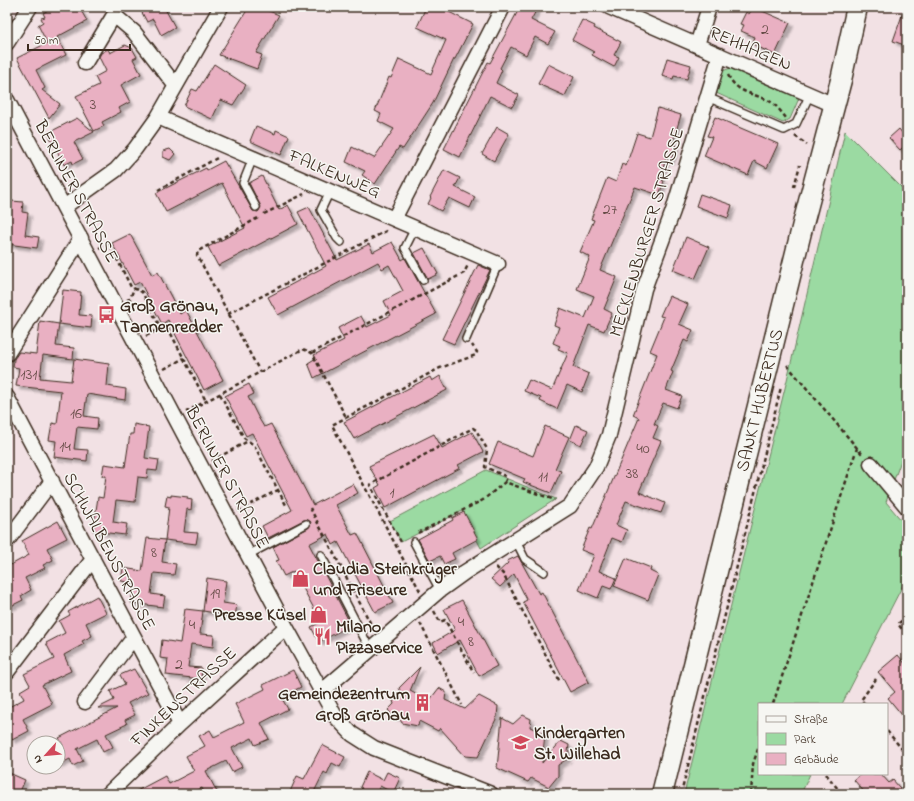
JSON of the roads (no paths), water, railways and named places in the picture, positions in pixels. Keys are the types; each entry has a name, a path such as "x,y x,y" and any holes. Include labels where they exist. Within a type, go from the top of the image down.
{"main road":[{"name":"SANKT HUBERTUS","path":"662,794 834,105 857,7"}],"street":[{"path":"7,43 30,7"},
{"path":"64,207 116,170 135,149 158,117 221,7"},
{"path":"404,223 503,7"},
{"name":"REHHAGEN","path":"609,7 697,45 719,58 834,105"},
{"path":"697,45 709,7"},
{"path":"85,63 116,11 175,85"},
{"name":"MECKLENBURGER STRASSE","path":"321,692 415,612 429,605 440,590 465,572 570,506 596,468 609,435 644,288 673,212 719,58"},
{"name":"BERLINER STRASSE","path":"7,100 286,627 335,716 352,734 374,748 491,794"},
{"name":"FALKENWEG","path":"158,117 498,264"},
{"path":"7,354 81,238"},
{"name":"SCHWALBENSTRASSE","path":"7,397 180,724"},
{"path":"871,464 907,507"},
{"path":"7,541 52,482"},
{"path":"7,672 93,559"},
{"name":"FINKENSTRASSE","path":"108,794 180,724 286,627"},
{"path":"85,702 134,638"}],"lane":[{"path":"707,96 784,130 796,124 810,94"},
{"path":"253,158 242,183 256,207"},
{"path":"330,191 321,210 337,238 341,242"},
{"path":"404,223 405,248 423,280"},
{"path":"466,339 498,264"},
{"path":"248,555 306,524"},
{"path":"412,539 440,590"},
{"path":"516,541 525,559 544,572"},
{"path":"321,555 371,651"}],"place":[{"name":"Groß Grönau, Tannenredder","path":"107,315"},
{"name":"Claudia Steinkrüger und Friseure","path":"300,578"},
{"name":"Presse Küsel","path":"319,614"},
{"name":"Milano Pizzaservice","path":"323,636"},
{"name":"Gemeindezentrum Groß Grönau","path":"423,703"},
{"name":"Kindergarten St. Willehad","path":"521,742"}]}
